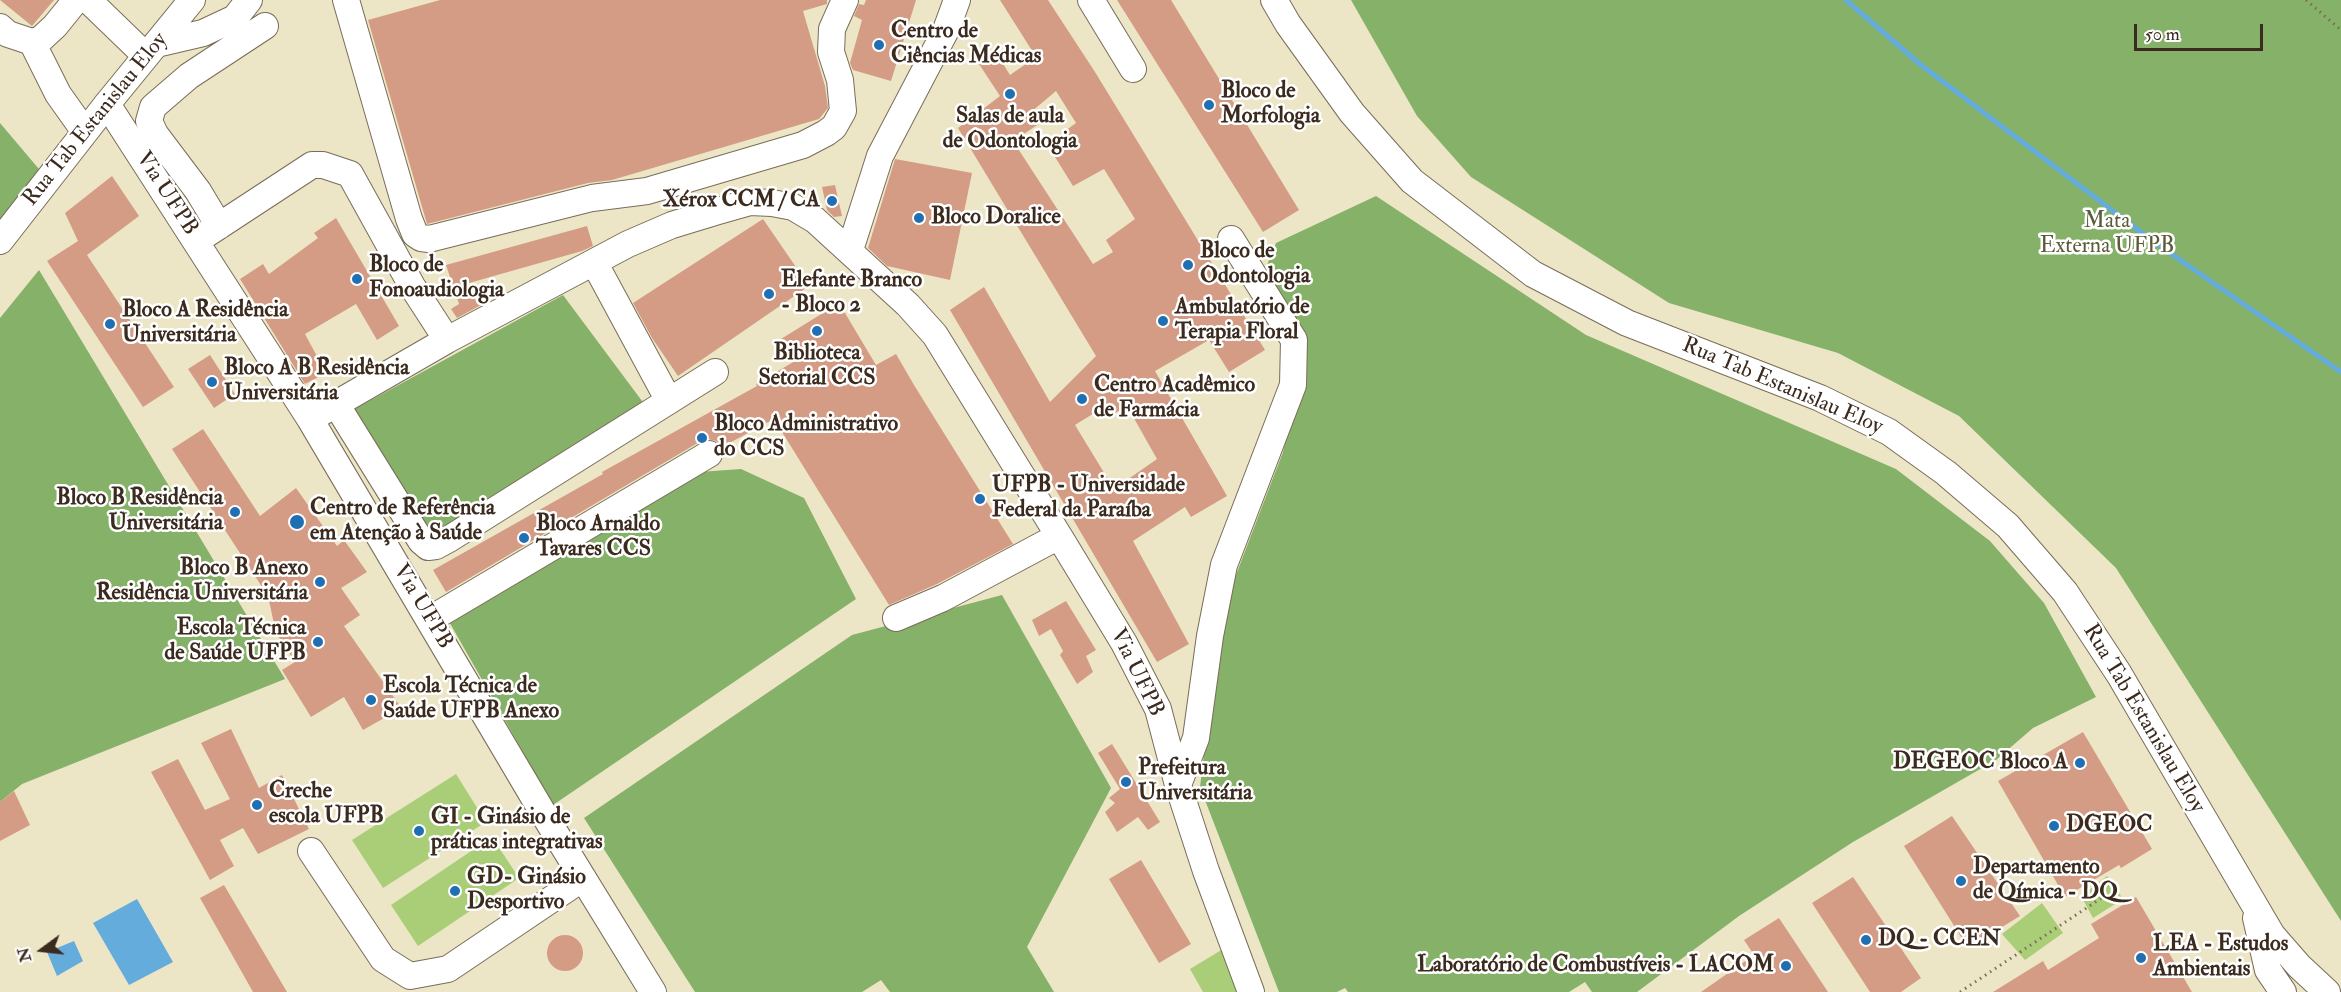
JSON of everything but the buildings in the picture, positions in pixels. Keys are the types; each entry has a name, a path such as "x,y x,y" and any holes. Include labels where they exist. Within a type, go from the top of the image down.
{"street":[{"path":"0,27 8,34 32,42 41,39 76,0"},
{"path":"88,0 151,50 203,33 235,18 249,0"},
{"name":"Rua Tab Estanislau Eloy","path":"0,241 192,0"},
{"path":"346,0 409,219 415,234 429,239 592,198 647,191 803,145 826,133 834,127 843,111 840,80 831,52 832,29 845,0"},
{"path":"850,250 880,156 946,30 957,0"},
{"path":"1092,0 1133,69"},
{"name":"Rua Tab Estanislau Eloy","path":"1274,0 1288,24 1352,113 1412,181 1533,274 1628,323 1820,398 1889,432 1946,473 2008,526 2064,592 2120,674 2272,935 2299,966 2327,992"},
{"path":"219,226 171,152 155,135 149,121 153,106 189,76 265,26"},
{"path":"32,42 58,94 86,132"},
{"name":"Via UFPB","path":"107,104 310,419 653,992"},
{"path":"196,241 312,165 323,165 350,174 412,286 447,340"},
{"name":"Via UFPB","path":"310,419 447,340 594,262 672,225 750,202 772,202 793,207 815,220 908,305 935,335 1124,643 1158,709 1178,785 1206,871 1251,992"},
{"path":"1178,785 1196,738 1210,636 1224,565 1293,385 1294,340 1231,239"},
{"path":"594,262 669,401"},
{"path":"336,404 421,541 428,547 436,546 449,539 715,372"},
{"path":"429,620 709,454"},
{"path":"896,618 943,598 1059,536"},
{"path":"311,851 383,959 410,976 448,969 583,878"},
{"path":"2252,901 2268,970 2283,992"}],"path":[{"path":"2306,0 2341,30"},
{"path":"1960,992 2109,893"}],"green space":[{"name":"Mata Externa UFPB","path":"1351,0 2341,0 2341,921 2116,568 1959,416 1838,353 1669,303 1471,177 1417,116"},
{"path":"0,123 44,175 0,231"},
{"path":"1376,196 1586,335 1896,469 1990,541 2044,603 2096,697 2033,728 1996,760 1853,842 1739,916 1637,992 1592,992 1585,982 1569,992 1348,992 1345,988 1337,992 1279,992 1200,787 1221,614 1283,452 1304,357 1265,270 1276,243"},
{"path":"39,270 285,679 22,784 0,802 0,318"},
{"path":"563,295 645,405 431,545 351,411"},
{"path":"741,469 804,498 856,599 553,805 447,618 685,473"},
{"path":"1002,595 1111,788 1027,947 1054,992 890,992 881,980 862,992 695,992 584,818 852,635"},
{"name":"GI - Ginásio de práticas integrativas","path":"456,774 486,822 383,888 352,840"},
{"name":"GD- Ginásio Desportivo","path":"492,837 519,878 418,946 391,905"},
{"path":"2107,876 2123,899 2093,918 2081,896"},
{"path":"2042,903 2063,933 2025,960 2002,934"},
{"path":"1228,946 1243,992 1203,992 1190,969"}],"water":[{"path":"137,899 173,962 129,985 93,923"},
{"path":"74,941 83,961 57,976 47,952"}],"waterway":[{"path":"1846,0 1921,65 2150,239 2341,372"}],"place":[{"name":"Centro de Ciências Médicas","path":"879,45"},
{"name":"Salas de aula de Odontologia","path":"1010,94"},
{"name":"Bloco de Morfologia","path":"1209,105"},
{"name":"Xérox CCM / CA","path":"832,201"},
{"name":"Bloco Doralice","path":"919,218"},
{"name":"Bloco de Odontologia","path":"1188,265"},
{"name":"Bloco de Fonoaudiologia","path":"357,279"},
{"name":"Elefante Branco - Bloco 2","path":"769,294"},
{"name":"Ambulatório de Terapia Floral","path":"1163,321"},
{"name":"Bloco A Residência Universitária","path":"110,324"},
{"name":"Biblioteca Setorial CCS","path":"817,331"},
{"name":"Bloco A B Residência Universitária","path":"212,382"},
{"name":"Centro Acadêmico de Farmácia","path":"1082,399"},
{"name":"Bloco Administrativo do CCS","path":"702,438"},
{"name":"UFPB - Universidade Federal da Paraíba","path":"980,499"},
{"name":"Bloco B Residência Universitária","path":"235,512"},
{"name":"Centro de Referência em Atenção à Saúde","path":"297,522"},
{"name":"Bloco Arnaldo Tavares CCS","path":"524,538"},
{"name":"Bloco B Anexo Residência Universitária","path":"320,582"},
{"name":"Escola Técnica de Saúde UFPB","path":"318,642"},
{"name":"Escola Técnica de Saúde UFPB Anexo","path":"371,700"},
{"name":"DEGEOC Bloco A","path":"2080,763"},
{"name":"Prefeitura Universitária","path":"1126,782"},
{"name":"Creche escola UFPB","path":"257,805"},
{"name":"DGEOC","path":"2054,826"},
{"name":"GI - Ginásio de práticas integrativas","path":"419,831"},
{"name":"Departamento de Qímica - DQ","path":"1961,881"},
{"name":"GD- Ginásio Desportivo","path":"455,891"},
{"name":"DQ - CCEN","path":"1866,940"},
{"name":"LEA - Estudos Ambientais","path":"2141,958"},
{"name":"Laboratório de Combustíveis - LACOM","path":"1786,966"}]}
